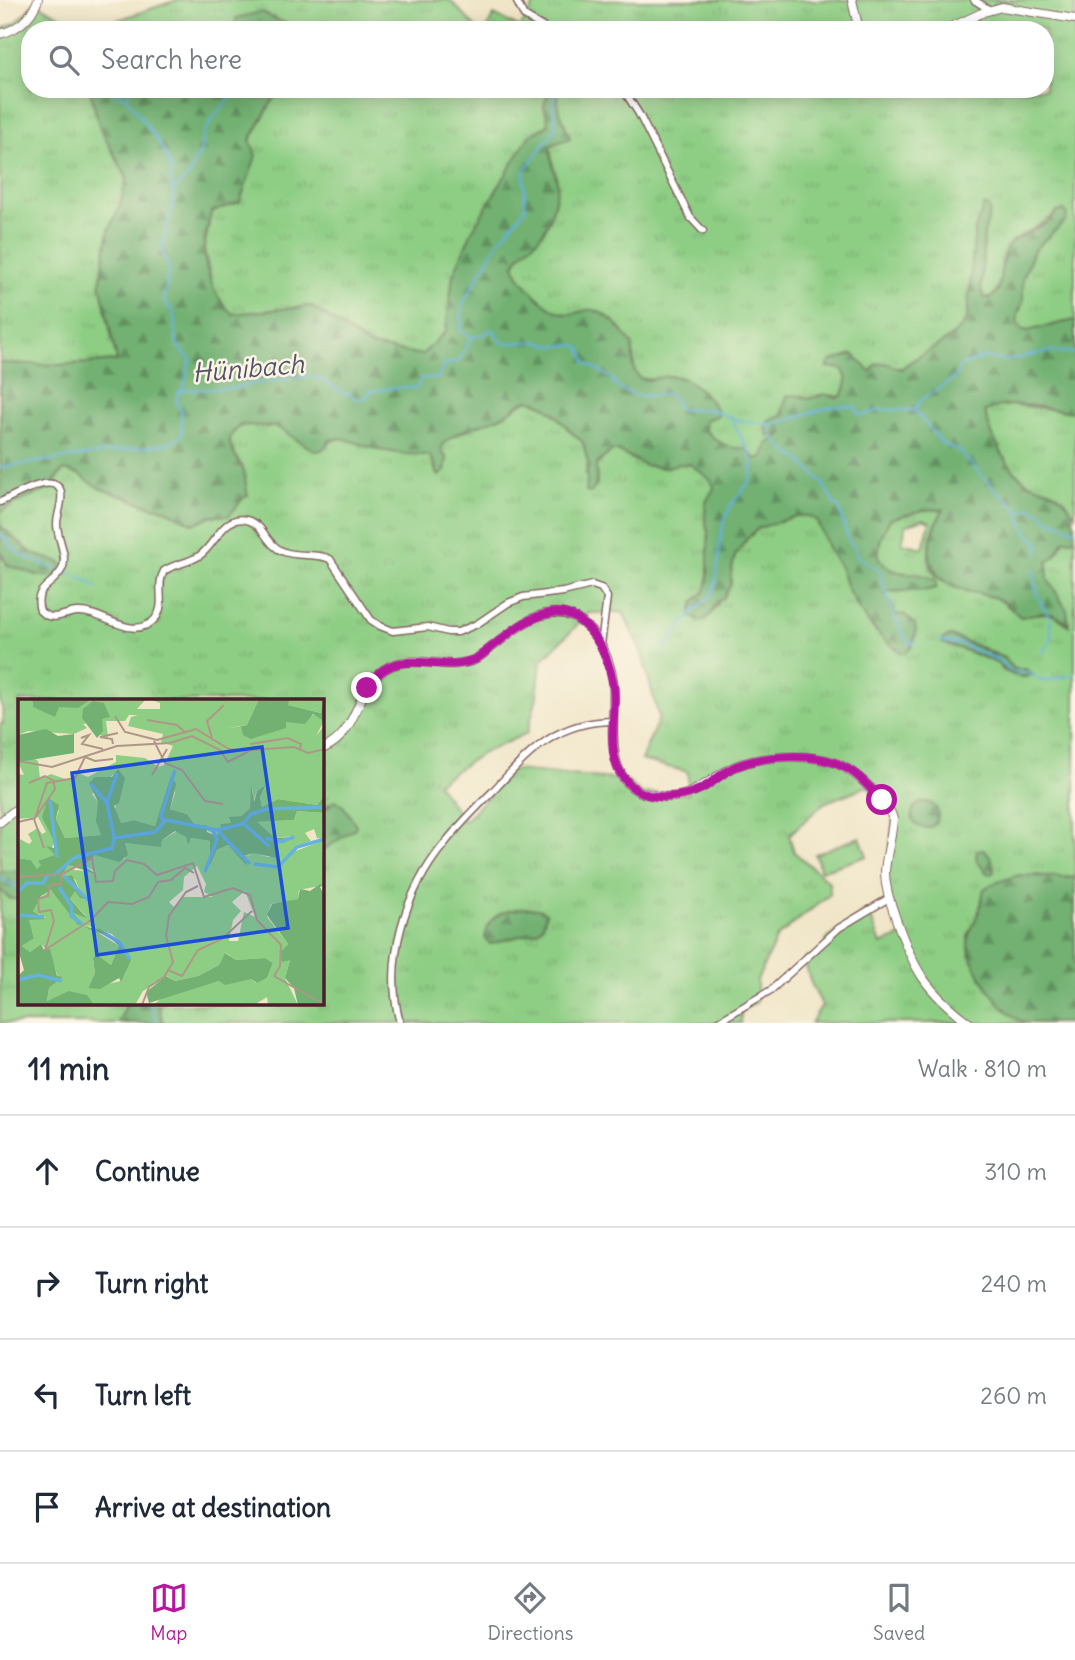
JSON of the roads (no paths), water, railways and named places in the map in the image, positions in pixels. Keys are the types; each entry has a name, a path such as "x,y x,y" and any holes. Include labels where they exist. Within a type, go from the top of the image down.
{"street":[{"path":"25,21 38,0"},
{"path":"516,0 524,16 533,21"},
{"path":"852,0 857,21"},
{"path":"974,0 990,10"},
{"path":"965,21 990,10 1009,7 1075,19"},
{"path":"0,34 21,24"},
{"path":"629,98 690,216 703,231"},
{"path":"0,502 46,482 54,483 59,488 61,500 57,524 63,564 59,574 42,590 38,598 40,611 48,617 84,612 127,627 146,625 160,611 160,579 164,571 196,558 208,548 227,524 245,520 256,524 271,544 282,551 330,559 371,620 394,631 428,627 458,632 523,597 570,591 587,585 598,587 606,595 601,646"},
{"path":"324,748 346,732 370,683 383,670 409,662 465,664 531,620 553,613 569,615 592,630 601,646 612,678 613,749 622,774 637,790 653,796 674,796 694,792 731,768 756,761 806,758 827,760 846,768 882,800 893,817 886,867 889,898 920,976 943,1004 969,1023"},
{"path":"400,1023 393,981 399,937 415,891 435,855 462,822 542,742 568,727 612,720"},
{"path":"0,822 18,808"},
{"path":"716,1023 777,985 839,928 889,898"}],"waterway":[{"path":"127,98 160,144 170,164 172,191"},
{"path":"182,390 191,360 177,345 173,311 165,303 169,270 162,250 173,200 172,191 191,174 193,164 200,154 203,134 231,98"},
{"path":"471,337 460,330 463,303 499,241 525,209 524,171 556,128 553,106 555,98"},
{"name":"Hünibach","path":"0,467 169,443 182,435 181,410 176,402 178,393 182,390 237,388 254,383 310,376 321,379 356,399 366,398 370,391 417,388 421,378 438,378 445,364 458,362 472,337 483,335 490,330 495,331 505,343 575,345 581,350 586,363 614,380 614,385 627,392 645,396 666,394 675,399 676,408 713,410 734,419 761,423 782,422 818,410 845,406 855,407 858,414 864,415 880,410 914,410 923,398 955,378 959,367 984,357 1004,361 1051,351 1075,353"},
{"path":"915,411 943,444 959,451 1012,503 1019,512 1026,532 1040,544 1037,554"},
{"path":"664,649 710,596 728,511 750,478 751,457 732,418"},
{"path":"770,425 772,434"},
{"path":"772,436 783,449 797,457 822,482 839,508 849,542 855,547 857,556 879,570 900,629 909,643 916,642"},
{"path":"1021,511 1031,508 1044,514 1045,518 1075,530"},
{"path":"0,535 20,554 58,570"},
{"path":"1034,569 1042,606 1050,616 1051,640 1042,654"},
{"path":"64,573 84,579 97,587"},
{"path":"940,641 961,644 1000,661 1009,670 1027,672 1042,681 1075,675"},
{"path":"0,878 14,886 18,885"},
{"path":"151,1006 157,1023"}]}
